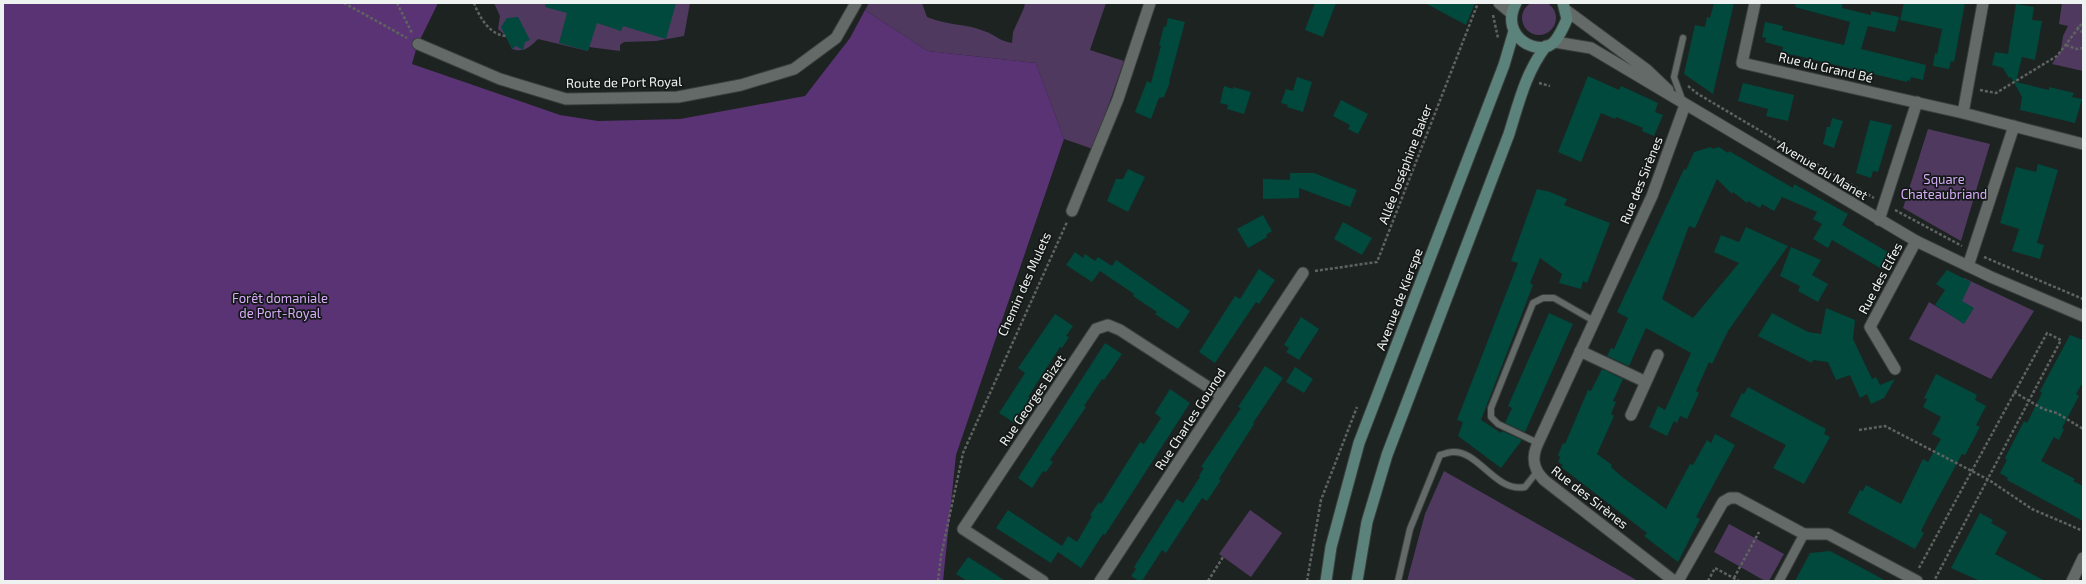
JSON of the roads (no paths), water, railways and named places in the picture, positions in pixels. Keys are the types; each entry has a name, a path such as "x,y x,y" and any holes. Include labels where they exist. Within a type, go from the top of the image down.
{"main road":[{"path":"1516,3 1511,13 1514,31 1520,39 1528,44 1537,46 1551,44"},
{"path":"1357,581 1367,522 1387,455 1509,134 1525,84 1534,62 1551,44 1568,19 1565,7"},
{"name":"Avenue de Kierspe","path":"1326,581 1331,547 1359,443 1504,65 1514,31"}],"street":[{"name":"Route de Port Royal","path":"418,44 500,79 566,99 678,97 741,85 794,69 836,38 856,3"},
{"path":"1072,211 1118,99 1150,3"},
{"path":"1499,3 1511,13"},
{"name":"Rue du Grand Bé","path":"1755,3 1742,63 1917,102 2083,144"},
{"path":"1963,113 1983,3"},
{"path":"1565,7 1647,70 1685,105"},
{"name":"Avenue du Manet","path":"1551,44 1591,48 1916,241 2062,309 2083,316"},
{"path":"1879,220 1917,102"},
{"name":"Rue des Sirènes","path":"1674,581 1536,472 1533,462 1538,443 1652,196 1685,105"},
{"path":"1968,266 2014,126"},
{"name":"Rue des Elfes","path":"1895,369 1870,327 1916,241"},
{"name":"Rue Charles Gounod","path":"1100,581 1303,273"},
{"name":"Rue Georges Bizet","path":"1043,581 963,529 1096,329 1108,325 1120,330 1222,396"},
{"path":"1580,351 1646,382"},
{"path":"1631,415 1658,355"},
{"path":"1678,581 1723,502 1730,498 1737,498 1804,534 1828,534 1915,580"},
{"path":"1779,581 1804,534"},
{"path":"2072,581 2083,558"}],"lane":[{"path":"1683,38 1674,77 1685,105"},
{"path":"1538,443 1498,424 1491,417 1491,408 1533,303 1543,298 1554,298 1594,321"},
{"path":"1398,581 1410,529 1440,455 1452,452 1464,453 1506,485 1516,489 1525,487 1536,472"}],"park label":[{"name":"Square Chateaubriand","path":"1944,186"},
{"name":"Forêt domaniale de Port-Royal","path":"280,306"}]}
